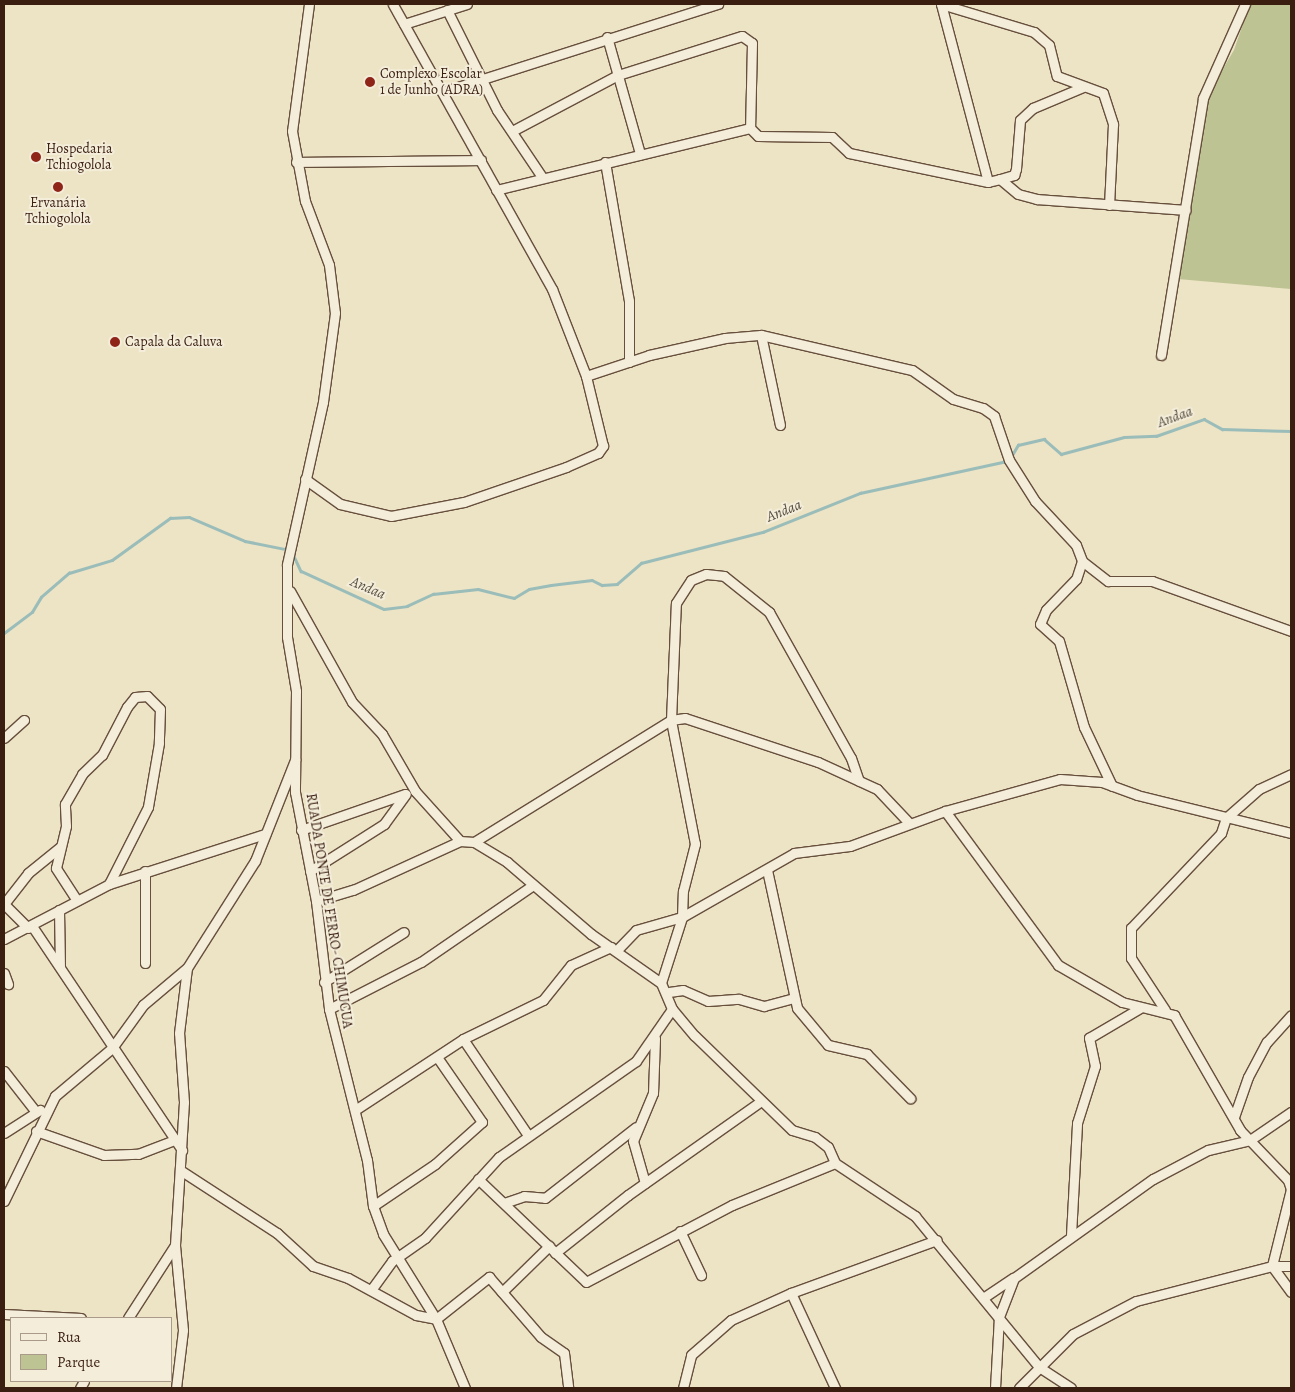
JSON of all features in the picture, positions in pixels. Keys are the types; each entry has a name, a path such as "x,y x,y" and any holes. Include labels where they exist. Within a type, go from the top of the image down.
{"street":[{"name":"RUA DA PONTE DE FERRO- CHIMUCUA","path":"309,4 292,131 296,162 329,265 335,313 323,402 289,548 290,591 287,637 296,691 298,752 295,792 316,901 324,982 329,1009 355,1110 373,1206 398,1258 436,1319 465,1388"},
{"path":"305,479 340,504 391,516 464,502 566,467 598,453 603,446 586,376 552,289 393,4"},
{"path":"404,24 468,4"},
{"path":"442,92 607,37 718,4"},
{"path":"941,4 1034,32 1048,45 1057,76 1103,93 1110,110 1109,205"},
{"path":"941,4 988,182"},
{"path":"1161,355 1203,98 1211,75 1227,54 1245,4"},
{"path":"448,10 497,110 514,130 542,177"},
{"path":"607,37 640,154"},
{"path":"514,130 618,75 722,42 749,38 750,128 758,136 832,138 849,153 988,182 1014,175 1020,120 1041,104 1083,87"},
{"path":"496,190 542,177 750,128"},
{"path":"296,162 481,160"},
{"path":"605,162 629,300 629,362"},
{"path":"1000,179 1018,194 1037,199 1186,210"},
{"path":"586,376 629,362 725,338 761,335 912,370 953,399 983,408 1002,429 1009,460 1019,475 1076,544 1082,561 1108,581 1152,581 1291,631"},
{"path":"761,335 780,425"},
{"path":"1082,561 1076,579 1046,610 1040,624 1059,641 1084,727 1112,786"},
{"path":"661,983 682,917 694,834 671,720 676,604 691,580 706,574 724,576 769,612 851,758 859,781"},
{"path":"290,591 352,702 382,734 410,792 460,841"},
{"path":"76,899 56,868 66,804 74,786 102,755 134,697 155,699 160,704 159,743 148,807 109,884"},
{"path":"4,738 24,720"},
{"path":"474,842 671,720 700,720 859,781 888,796 909,823"},
{"path":"4,1133 47,1106 112,1048 143,1005 187,968 255,861 298,752"},
{"path":"1291,774 1259,789 1226,818 1221,833 1130,928 1131,958 1166,1010 1174,1015 1215,1092 1250,1140 1291,1187 1272,1266 1291,1292"},
{"path":"355,1110 462,1039 543,1000 571,965 613,949 636,930 682,917 807,849 850,846 945,811 1060,779 1112,786 1226,818 1291,833"},
{"path":"301,830 410,792"},
{"path":"310,871 384,824 410,792"},
{"path":"945,811 1058,965 1090,987 1140,1008 1166,1010"},
{"path":"4,939 30,927 76,899 109,884 266,834"},
{"path":"316,901 353,890 460,841 474,842 507,862 613,949 661,983 668,992 672,1009 760,1102 792,1130 815,1137 828,1147 835,1163 915,1216 937,1240 1039,1367 1071,1388"},
{"path":"60,848 28,873 4,904 30,927 60,966 112,1048 158,1109 182,1151"},
{"path":"767,870 775,893 791,999 828,1045 867,1054 910,1098"},
{"path":"145,871 145,963"},
{"path":"329,1009 421,962 533,885"},
{"path":"59,910 60,966"},
{"path":"324,982 404,932"},
{"path":"176,1388 182,1330 175,1245 184,1102 178,1033 187,968"},
{"path":"4,973 8,984"},
{"path":"668,992 683,990 708,1001 739,999 764,1006 791,999"},
{"path":"1071,1235 1077,1123 1095,1066 1089,1038 1140,1008"},
{"path":"371,1290 398,1258 425,1238 478,1179 527,1134 636,1061 655,1038 672,1009"},
{"path":"1234,1117 1263,1049 1291,1015"},
{"path":"645,1182 634,1155 636,1127 653,1093 655,1038"},
{"path":"462,1039 527,1134"},
{"path":"373,1206 435,1164 479,1127 480,1117 437,1057"},
{"path":"4,1072 36,1112"},
{"path":"4,1086 15,1088"},
{"path":"502,1292 552,1250 760,1102"},
{"path":"4,1201 47,1106"},
{"path":"983,1298 1153,1179 1208,1150 1250,1140 1291,1112"},
{"path":"504,1203 524,1196 545,1198 636,1127"},
{"path":"36,1131 104,1155 138,1154 175,1140"},
{"path":"478,1179 552,1250 578,1279 590,1281 680,1230 835,1163"},
{"path":"180,1170 277,1233 313,1266 371,1290 416,1315 436,1319 486,1277 502,1292 541,1337 564,1353 568,1388"},
{"path":"680,1230 701,1275"},
{"path":"683,1388 691,1355 731,1320 790,1293 937,1240"},
{"path":"129,1317 175,1245"},
{"path":"1019,1388 1073,1334 1136,1301 1272,1266 1291,1266"},
{"path":"995,1388 999,1318 1014,1278"},
{"path":"790,1293 835,1388"},
{"path":"4,1314 62,1317"}],"green space":[{"path":"1250,4 1291,4 1291,289 1178,279 1210,91 1234,50"}],"waterway":[{"name":"Andaa","path":"1011,457 1018,445 1044,439 1061,454 1124,437 1156,436 1204,419 1222,429 1291,431"},
{"name":"Andaa","path":"293,554 301,571 384,609 407,606 433,594 478,589 514,598 529,589 551,585 592,580 602,585 617,584 641,563 763,532 860,493 1007,461"},
{"name":"Andaa","path":"4,633 32,612 41,597 69,573 112,560 170,518 189,517 245,541 285,549"}],"place":[{"name":"Complexo Escolar 1 de Junho (ADRA)","path":"370,82"},
{"name":"Hospedaria Tchiogolola","path":"36,157"},
{"name":"Ervanária Tchiogolola","path":"58,187"},
{"name":"Capala da Caluva","path":"115,342"}]}
